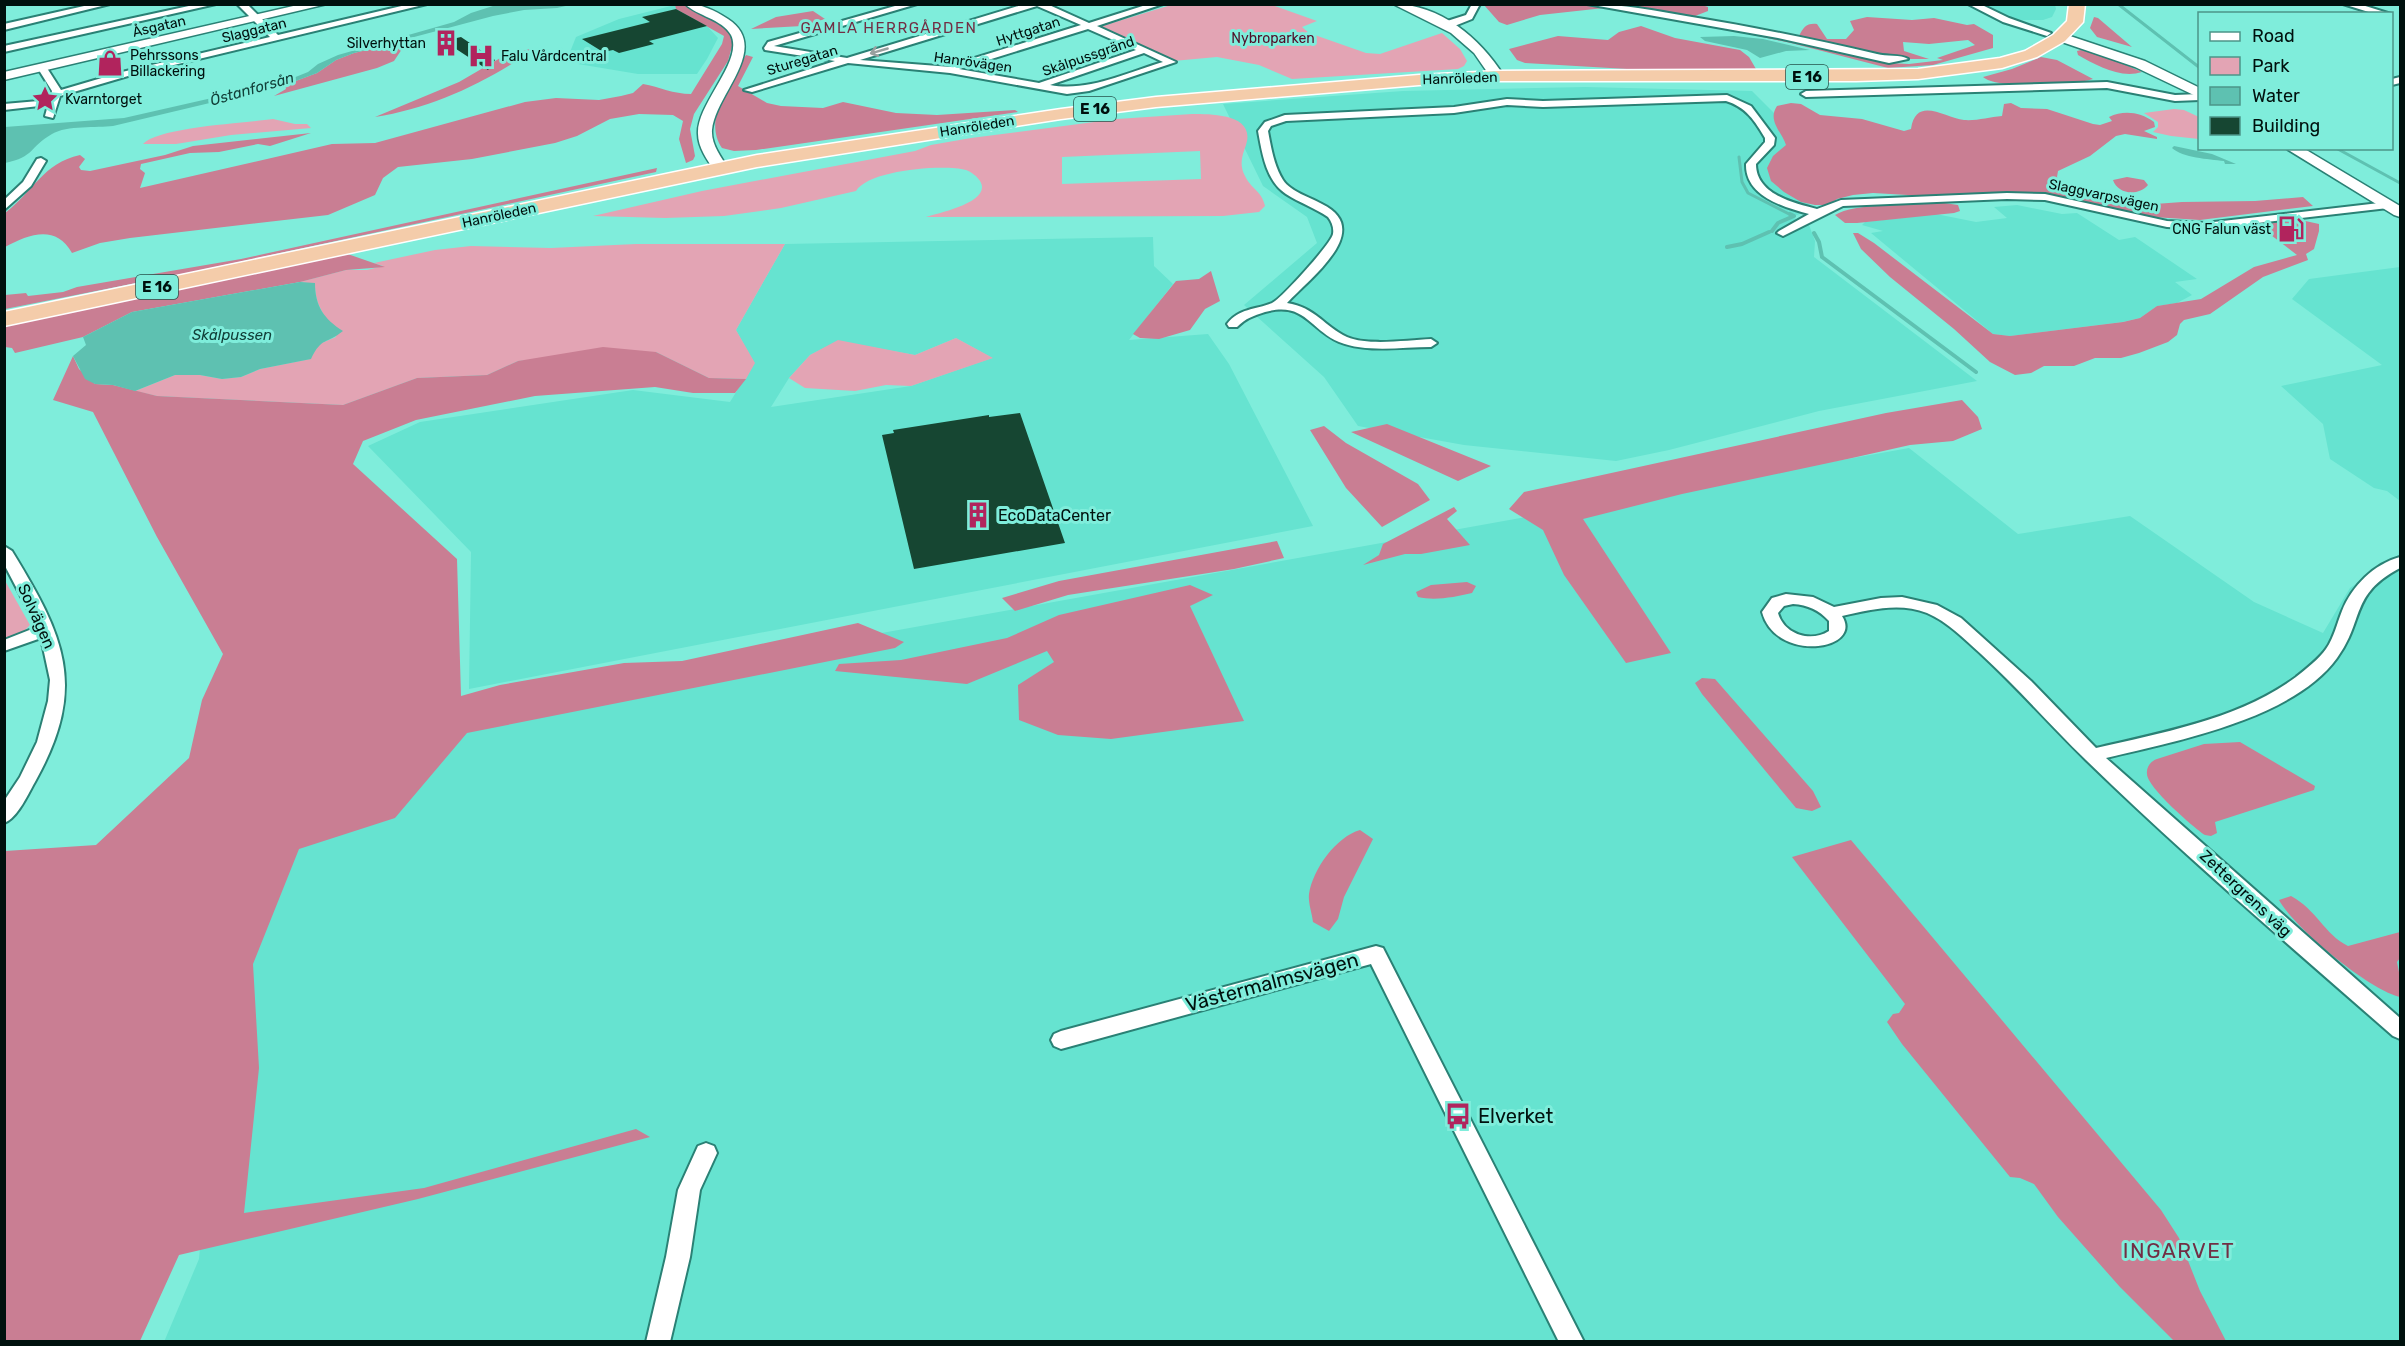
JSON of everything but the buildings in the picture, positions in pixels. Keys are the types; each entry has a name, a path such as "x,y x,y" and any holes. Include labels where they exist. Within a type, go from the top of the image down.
{"highway":[{"name":"Hanröleden","path":"2054,35 2065,4"},
{"name":"Hanröleden","path":"4,319 720,168 1005,121 1155,102 1419,80 1497,76 1856,76 1918,74 2002,63 2023,57 2075,22 2078,4"}],"street":[{"path":"4,27 106,4"},
{"path":"4,50 212,4"},
{"path":"241,4 276,39"},
{"name":"Åsgatan","path":"4,76 259,20 321,4"},
{"path":"368,4 380,14"},
{"name":"Slaggatan","path":"4,107 56,98 125,74 423,4"},
{"path":"691,4 732,29 740,41 739,55 714,100 705,129 708,145 720,168"},
{"path":"1037,4 1145,50"},
{"name":"Sturegatan","path":"748,90 1037,4"},
{"name":"Hyttgatan","path":"939,69 974,63 1159,4"},
{"path":"1399,4 1447,24 1480,49 1497,76"},
{"path":"1447,24 1470,18 1475,14 1476,4"},
{"path":"1591,4 1779,34 1889,60 1903,59"},
{"path":"1972,4 2006,20 2119,56 2177,81 2198,95"},
{"path":"2347,4 2379,12"},
{"name":"Hanrövägen","path":"911,5 771,44 768,48 844,61 939,69 1067,91 1080,90 1171,62 1145,50"},
{"name":"Skålpussgränd","path":"1040,86 1145,50"},
{"path":"42,67 56,98 50,116"},
{"path":"1806,94 2116,85 2175,98 2198,96"},
{"path":"1596,93 1668,96 1671,99"},
{"path":"1278,305 1334,247 1340,231 1329,212 1289,192 1278,182 1263,134 1264,128 1274,121 1299,117 1475,108 1507,102 1543,104 1727,98 1739,101 1750,108 1770,140 1751,165 1751,171 1761,190 1775,199 1818,213"},
{"path":"2295,150 2394,209"},
{"path":"4,207 27,184 40,161"},
{"name":"Slaggvarpsvägen","path":"1783,233 1841,203 2045,197 2167,224 2205,226 2394,209"},
{"path":"1233,324 1242,315 1278,305 1292,307 1311,315 1326,325 1335,335 1362,344 1431,343"},
{"name":"Solvägen","path":"4,551 25,585 46,630 55,658 58,682 51,724 35,768 4,816"},
{"path":"2092,755 2189,730 2236,715 2290,691 2327,659 2337,644 2353,602 2360,593 2388,568 2400,561"},
{"name":"Zettergrens väg","path":"1832,613 1890,601 1915,604 1945,616 1966,629 2025,685 2092,755 2333,973 2400,1030"},
{"path":"4,646 46,630"},
{"name":"Västermalmsvägen","path":"1061,1040 1376,954 1572,1341"},
{"path":"658,1341 678,1257 689,1190 706,1153"}],"shaded area":[{"path":"1591,4 1604,8 1540,15 1507,25 1499,22 1484,5"},
{"path":"675,5 676,9 707,26 718,38 697,74 638,74 578,64 568,57 576,37 619,19"},
{"path":"675,5 687,5 725,28 732,35 733,43 728,61 694,114 690,129 695,156 693,160 686,163 679,139 683,121 673,115 639,114 610,119 577,136 555,143 472,159 398,167 383,178 375,195 328,215 130,238 100,243 72,253 58,238 42,234 23,238 5,247 5,213 47,171 67,159 80,155 85,159 79,167 81,170 90,171 165,155 193,146 311,133 270,146 258,144 219,152 190,153 141,164 140,169 145,173 140,188 332,144 375,143 525,102 556,98 599,100 633,93 643,84 691,94 722,44 724,36 676,9"},
{"path":"1604,5 1702,5 1708,7 1708,11 1690,18"},
{"path":"1976,5 2055,5 2056,9 2052,17 2043,20 2013,20"},
{"path":"813,11 825,19 802,26 751,29 776,17"},
{"path":"1867,17 1912,20 1934,18 1967,25 1974,24 1993,35 1993,48 1933,65 1888,68 1753,35 1754,33 1888,63 1909,64 1943,60 1937,58 1975,45 1968,40 1929,44 1903,42 1904,51 1929,59 1890,59 1799,36 1806,26 1817,24 1827,39 1846,39 1854,30 1850,21"},
{"path":"2094,17 2132,47 2097,37 2090,28"},
{"path":"1641,26 1675,38 1740,50 1749,57 1756,69 1644,70 1525,63 1517,60 1509,49 1558,36 1608,40 1619,32"},
{"path":"401,42 404,46 394,61 377,68 274,96 286,89 285,85 317,73 336,60 354,53"},
{"path":"530,49 530,52 512,64 456,93 416,108 375,117 459,82 502,57"},
{"path":"2081,50 2112,59 2142,72 2125,74 2108,70 2078,55 2077,51"},
{"path":"746,55 753,57 738,86 767,103 781,106 823,108 843,102 896,113 937,115 1015,110 1018,112 756,150 734,151 722,148 715,125 721,100"},
{"path":"2041,57 2057,60 2093,79 2054,84 2019,85 2004,84 1983,77 2012,69"},
{"path":"1585,87 1752,91 1775,114 1789,142 1778,183 1815,208 1792,217 1809,225 1815,241 1814,257 1977,381 1819,411 1669,450 1616,461 1464,445 1358,426 1324,377 1244,305 1317,243 1307,217 1263,186 1223,104 1403,91"},
{"path":"1791,103 1801,104 1820,115 1862,119 1904,131 1911,129 1914,119 1919,113 1925,111 1964,120 1974,120 2002,116 2004,104 2011,103 2021,108 2047,109 2100,125 2112,121 2109,117 2115,115 2138,114 2154,122 2155,127 2144,131 2157,139 2125,134 2116,136 2090,156 2058,171 2057,177 2060,184 2110,203 2128,206 2303,197 2313,206 2200,220 2153,217 2029,193 1925,196 1873,193 1837,199 1829,205 1815,205 1801,202 1784,192 1771,181 1767,168 1773,156 1786,145 1774,122 1774,111 1777,106"},
{"path":"657,168 656,172 192,272 5,309 5,295 26,293 28,296 63,292 77,287 241,259"},
{"path":"2127,177 2144,180 2148,185 2134,192 2119,189 2113,180"},
{"path":"1937,202 1958,205 1960,211 1857,223 1845,223 1835,215 1869,206"},
{"path":"2017,205 2062,214 2077,213 2119,240 2135,237 2197,279 2175,282 2192,295 2177,303 2157,306 2140,318 2122,322 2010,336 1993,334 1871,233 1883,231 1862,225 1865,222 1936,214 1976,222 2007,218 1994,207"},
{"path":"2301,220 2319,224 2314,249 2306,254 2308,260 2263,277 2210,314 2184,320 2180,324 2177,335 2168,342 2121,358 2095,358 2074,366 2044,366 2031,373 2015,375 1990,362 1954,329 1890,277 1861,249 1853,233 1858,233 1874,243 1993,334 2010,336 2123,322 2140,318 2157,306 2201,299 2254,267 2297,255 2263,229 2266,224"},
{"path":"1153,237 1154,266 1173,284 1129,340 1208,334 1229,364 1313,526 469,689 471,552 368,446 420,422 633,390 730,402 754,363 736,330 785,244","holes":["956,338 992,358 911,386 771,407 789,378 810,355 838,341 915,355"]},
{"path":"339,251 385,267 346,270 300,282 132,312 83,337 15,353 12,348 5,347 4,321"},
{"path":"2400,267 2400,501 2387,491 2374,488 2330,459 2323,424 2281,386 2382,365 2292,299 2309,279"},
{"path":"1211,271 1220,301 1205,309 1190,330 1159,339 1140,338 1133,334 1176,281 1199,279"},
{"path":"603,347 656,352 709,378 746,379 735,393 693,393 655,387 535,396 416,420 363,441 353,464 457,559 461,696 500,685 624,663 682,661 858,623 904,642 895,648 467,733 395,818 299,849 253,964 259,1068 244,1213 424,1188 636,1129 650,1137 418,1199 179,1255 140,1341 5,1342 5,851 96,845 189,758 202,700 223,654 157,537 93,412 53,400 73,356 79,369 95,384 113,385 157,396 343,405 417,378 487,375 518,361"},
{"path":"1962,400 1978,417 1982,429 1953,441 1910,445 1682,494 1583,519 1671,653 1626,663 1564,575 1543,530 1509,509 1524,492 1886,413"},
{"path":"1387,424 1491,466 1458,481 1351,432"},
{"path":"1324,426 1346,443 1418,484 1430,500 1382,527 1346,488 1310,430"},
{"name":"INGARVET","path":"1909,448 2018,534 2130,516 2254,602 2323,633 2350,588 2400,554 2400,1341 164,1342 199,1259 225,967 315,735"},
{"path":"1454,507 1457,511 1447,519 1470,545 1421,554 1405,554 1363,565 1379,555 1383,544"},
{"path":"1277,541 1284,558 1234,569 1068,595 1015,611 1002,598 1059,581"},
{"path":"1467,582 1476,586 1472,593 1431,599 1418,597 1416,592 1431,585"},
{"path":"1190,585 1213,595 1190,606 1244,721 1111,739 1058,735 1019,720 1018,685 1054,662 1047,651 967,684 835,671 839,664 901,660 1007,638 1059,615"},
{"path":"1702,678 1715,679 1813,791 1821,807 1812,811 1796,808 1702,694 1695,683"},
{"path":"2240,742 2315,786 2314,790 2215,822 2217,833 2211,836 2205,835 2181,816 2154,788 2147,774 2148,767 2157,759 2204,744"},
{"path":"1360,830 1373,839 1344,897 1338,919 1329,931 1313,922 1309,897 1311,884 1315,874 1334,847 1342,839"},
{"path":"1851,840 2161,1210 2179,1238 2200,1291 2226,1341 2174,1341 2120,1287 2058,1217 2034,1184 2020,1178 2010,1177 1902,1044 1887,1022 1893,1014 1899,1013 1905,1004 1792,857"},
{"path":"2291,896 2308,908 2333,935 2348,946 2400,932 2400,958 2397,962 2400,997 2370,983 2352,971 2316,941 2287,912 2279,900"}],"green space":[{"name":"Nybroparken","path":"1171,5 1272,5 1317,21 1302,27 1309,33 1366,53 1380,54 1442,33 1460,49 1467,61 1458,69 1292,79 1259,65 1217,57 1173,61 1099,27"},
{"path":"2174,109 2184,110 2198,117 2198,139 2153,132 2158,127 2158,122 2144,113"},
{"path":"1200,114 1221,116 1239,122 1245,127 1247,135 1242,161 1243,172 1265,206 1259,212 1223,216 926,217 972,201 979,195 982,188 979,179 966,170 924,168 875,178 863,184 856,191 781,208 724,216 665,218 593,216 702,191 915,151 931,145 1117,119","holes":["1200,151 1201,179 1062,184 1062,157"]},
{"path":"273,119 307,124 311,128 231,135 176,144 143,144 166,133"},
{"path":"636,244 785,244 736,330 755,363 746,379 709,378 656,352 518,361 487,375 417,378 343,405 157,396 135,391 175,375 200,375 222,379 241,377 260,369 310,359 319,344 336,337 319,306 315,284 300,282 346,270 367,270 383,266 374,263 435,250 471,246 551,248"},
{"path":"956,338 993,358 911,386 886,385 855,391 805,388 789,378 810,355 838,340 915,355"},
{"path":"4,579 30,625 21,634 4,640"}],"water":[{"path":"496,5 570,5 493,16 354,53 336,60 317,73 285,85 113,126 58,131 27,155 5,163 5,127 124,118 283,82 308,72 318,64 338,55 454,22 471,13"},
{"path":"1734,36 1763,39 1810,50 1786,51 1760,58 1747,50 1705,41 1700,37"},
{"path":"2174,146 2212,154 2236,164 2225,164 2224,161 2189,156 2172,148"},
{"name":"Skålpussen","path":"300,282 315,283 317,299 322,311 343,331 321,344 311,359 260,369 241,377 222,379 200,375 175,375 135,391 113,385 95,384 85,379 73,356 86,345 83,337 132,312"}],"waterway":[{"path":"2118,4 2198,66"},
{"path":"2340,150 2400,183"},
{"path":"1739,157 1742,182 1748,193 1793,216"},
{"path":"1772,231 1778,223 1794,216 1790,214"},
{"path":"1727,247 1742,244 1769,232"},
{"path":"1814,233 1819,242 1822,257 1976,372"}],"place":[{"name":"Silverhyttan","path":"446,43"},
{"name":"Falu Vårdcentral","path":"481,56"},
{"name":"Pehrssons Billackering","path":"110,63"},
{"name":"Kvarntorget","path":"45,99"},
{"name":"CNG Falun väst","path":"2291,229"},
{"name":"EcoDataCenter","path":"978,515"},
{"name":"Elverket","path":"1458,1116"}],"district":[{"name":"GAMLA HERRGÅRDEN","path":"889,28"},
{"name":"INGARVET","path":"2179,1251"}],"water label":[{"name":"Östanforsån","path":"252,89"}]}
